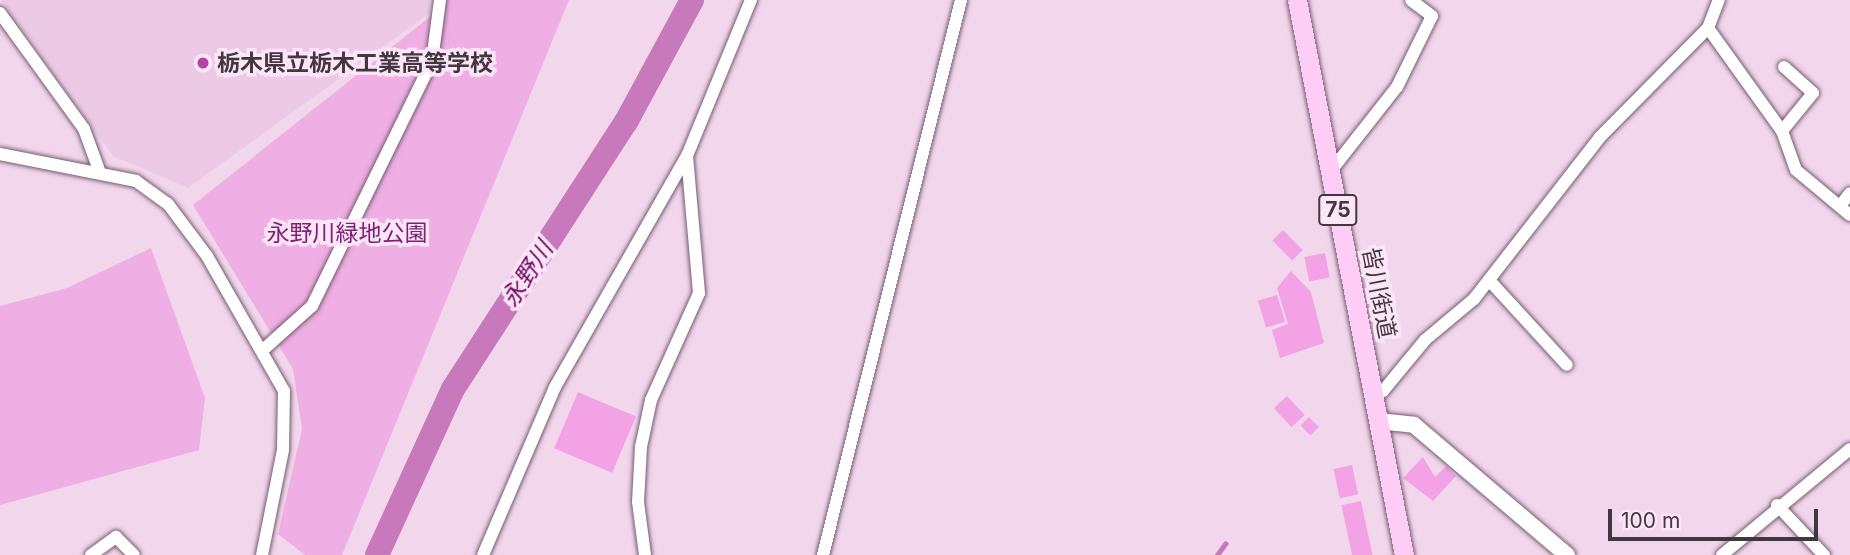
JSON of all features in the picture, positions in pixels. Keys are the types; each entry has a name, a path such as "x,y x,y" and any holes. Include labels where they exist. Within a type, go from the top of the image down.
{"main road":[{"name":"皆川街道","path":"1297,0 1404,555"}],"street":[{"path":"264,349 312,306 432,61 440,0"},
{"path":"483,555 555,387 687,156 751,0"},
{"path":"823,555 961,0"},
{"path":"1330,172 1397,87 1433,16 1411,0"},
{"path":"1373,391 1383,391 1425,340 1489,281 1600,137 1708,28 1720,0"},
{"path":"0,13 84,129 99,170"},
{"path":"1708,28 1782,131 1796,170 1845,211 1850,193"},
{"path":"1782,131 1813,93 1784,67"},
{"path":"0,154 99,170 136,181 168,204 264,349 284,391 285,417 262,555"},
{"path":"645,555 638,502 648,412 699,293 687,156"},
{"path":"1489,281 1567,365"},
{"path":"1378,421 1414,425 1567,555"},
{"path":"1722,555 1777,505 1850,449"},
{"path":"1777,505 1824,555"},
{"path":"91,555 116,537 134,555"}],"shaded area":[{"name":"栃木県立栃木工業高等学校","path":"1,0 429,0 431,12 188,188 113,156"}],"green space":[{"name":"永野川緑地公園","path":"434,0 569,0 342,555 305,555 278,534 302,429 293,369 193,205 436,12"},
{"path":"151,248 205,398 199,450 0,505 0,306 67,288"}],"building":[{"path":"1283,230 1303,250 1292,260 1272,241"},
{"path":"1325,253 1330,278 1309,282 1304,257"},
{"path":"1291,271 1311,292 1324,343 1280,358 1272,330 1288,324 1277,288"},
{"path":"1277,295 1285,322 1266,328 1258,301"},
{"path":"578,392 636,417 612,473 554,448"},
{"path":"1287,396 1305,415 1292,427 1274,408"},
{"path":"1309,417 1319,427 1310,435 1301,425"},
{"path":"1423,457 1435,477 1446,466 1456,476 1433,501 1403,478"},
{"path":"1352,465 1358,494 1340,498 1333,469"},
{"path":"1361,501 1372,555 1352,555 1341,505"}],"waterway":[{"name":"永野川","path":"377,555 453,389 626,122 692,0"},
{"path":"1217,555 1225,544"}],"place":[{"name":"栃木県立栃木工業高等学校","path":"203,63"}]}
